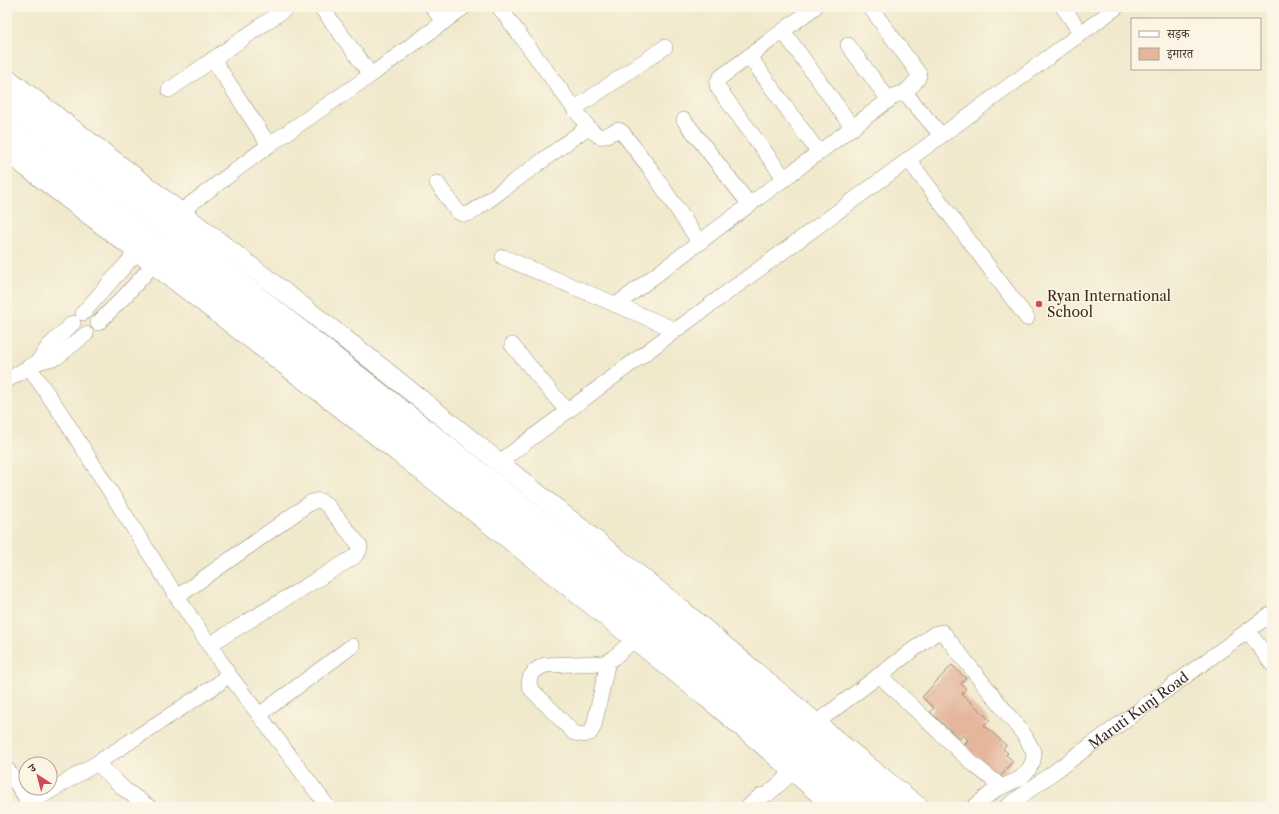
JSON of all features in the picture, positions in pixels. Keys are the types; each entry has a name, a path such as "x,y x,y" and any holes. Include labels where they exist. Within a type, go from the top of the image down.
{"highway":[{"path":"7,102 173,219 481,474 726,670 889,807"},
{"path":"7,129 148,253 494,510 715,688 858,807"}],"main road":[{"path":"7,78 173,219 368,357 680,608 816,723 919,807"},
{"path":"7,152 148,253 711,702 834,807"}],"street":[{"path":"169,90 288,7"},
{"path":"321,7 371,75"},
{"path":"432,7 444,22"},
{"path":"173,219 269,145 371,75 464,7"},
{"path":"499,7 588,127 594,133 602,137 618,130 622,132 700,242"},
{"path":"785,179 718,88 717,84 721,77 815,7"},
{"path":"870,7 919,74 917,80 904,94"},
{"path":"1063,7 1081,33"},
{"path":"498,463 676,330 1116,7"},
{"path":"783,31 853,128"},
{"path":"574,109 665,46"},
{"path":"848,46 889,100"},
{"path":"749,56 819,153"},
{"path":"213,59 269,145"},
{"path":"616,305 899,94 908,96 941,135"},
{"path":"684,120 750,205"},
{"path":"437,183 458,212 462,215 466,215 478,208 588,127"},
{"path":"908,159 1027,318"},
{"path":"34,364 48,347 148,253"},
{"path":"98,323 148,253"},
{"path":"503,257 676,330"},
{"path":"7,380 34,364 57,357 86,334"},
{"path":"512,345 567,411"},
{"path":"34,364 60,412 177,597 227,672 328,807"},
{"path":"177,597 310,503 316,501 322,501 327,505 360,546 359,551 354,556 209,645"},
{"name":"Maruti Kunj Road","path":"1006,807 1272,613"},
{"path":"1248,631 1272,664"},
{"path":"816,723 934,634 939,632 944,634 1025,736 1034,754 1033,762 1025,774 1015,782 991,793 974,807"},
{"path":"608,661 594,726 590,733 584,735 574,733 531,689 528,684 529,678 536,670 545,665 608,661 634,640"},
{"path":"259,715 352,646"},
{"path":"7,769 29,806 218,684 227,672"},
{"path":"879,676 972,763 1002,787"},
{"path":"97,763 124,790 148,807"},
{"path":"748,807 760,796 765,801 793,772"}],"building":[{"path":"952,665 966,678 961,684 966,689 962,694 990,720 984,725 1006,745 1003,749 1008,753 1006,755 1013,761 1000,777 989,767 984,771 975,763 979,759 975,755 973,758 962,747 968,740 963,735 960,739 930,712 934,708 922,697"}],"place":[{"name":"Ryan International School","path":"1039,304"}]}
